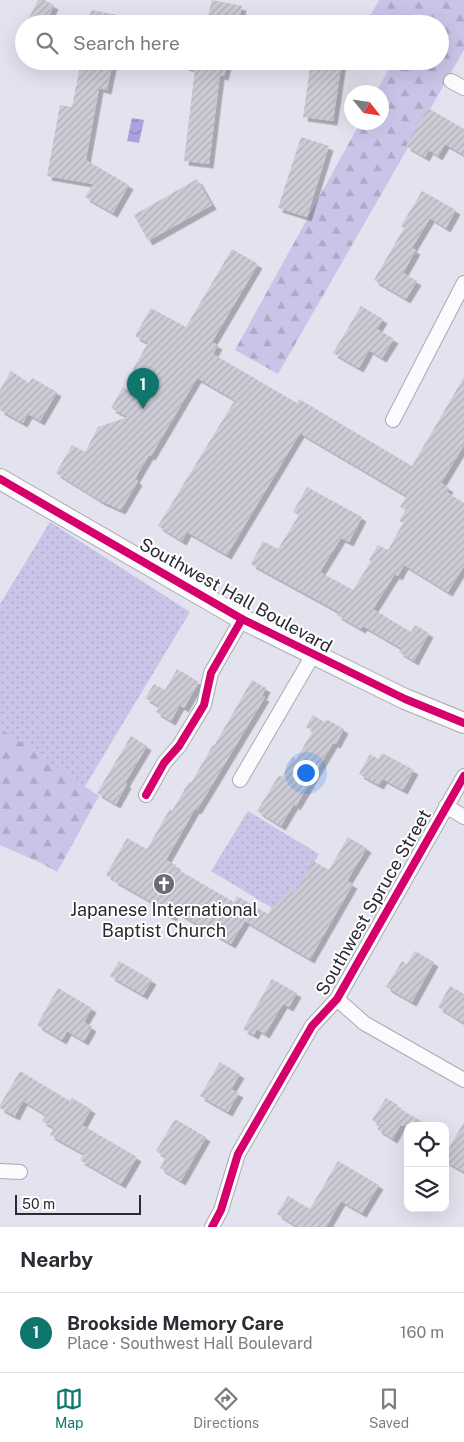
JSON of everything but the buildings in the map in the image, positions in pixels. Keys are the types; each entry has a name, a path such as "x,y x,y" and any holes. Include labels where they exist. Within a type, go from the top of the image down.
{"main road":[{"name":"Southwest Hall Boulevard","path":"0,479 242,620 405,699 464,723"}],"street":[{"path":"451,81 464,88"},
{"path":"392,420 464,283"},
{"path":"146,795 164,763 179,746 204,705 211,673 242,620"},
{"path":"240,780 313,655"},
{"name":"Southwest Spruce Street","path":"212,1227 221,1210 238,1154 312,1026 337,999 464,776"},
{"path":"446,806 464,817"},
{"path":"337,999 364,1023 464,1080"},
{"path":"0,1171 20,1172"}],"green space":[{"path":"379,0 464,0 464,50 278,374 235,350 356,130 389,130 389,85 380,85 388,70 449,70 449,15 370,15"},
{"path":"50,522 190,612 84,788 0,728 0,604"},
{"path":"0,728 99,796 57,872 0,845"},
{"path":"248,811 319,854 295,894 288,890 278,906 274,904 272,908 211,871"}],"water":[{"path":"132,118 144,120 139,143 127,141"}],"cycle path":[{"path":"0,479 242,619 405,699 464,723"},
{"path":"146,795 164,763 179,746 204,705 211,673 242,619"},
{"path":"212,1227 221,1210 238,1154 312,1026 337,999 464,776"}],"place":[{"name":"Brookside Memory Care","path":"143,409"},
{"name":"Japanese International Baptist Church","path":"164,884"}]}
